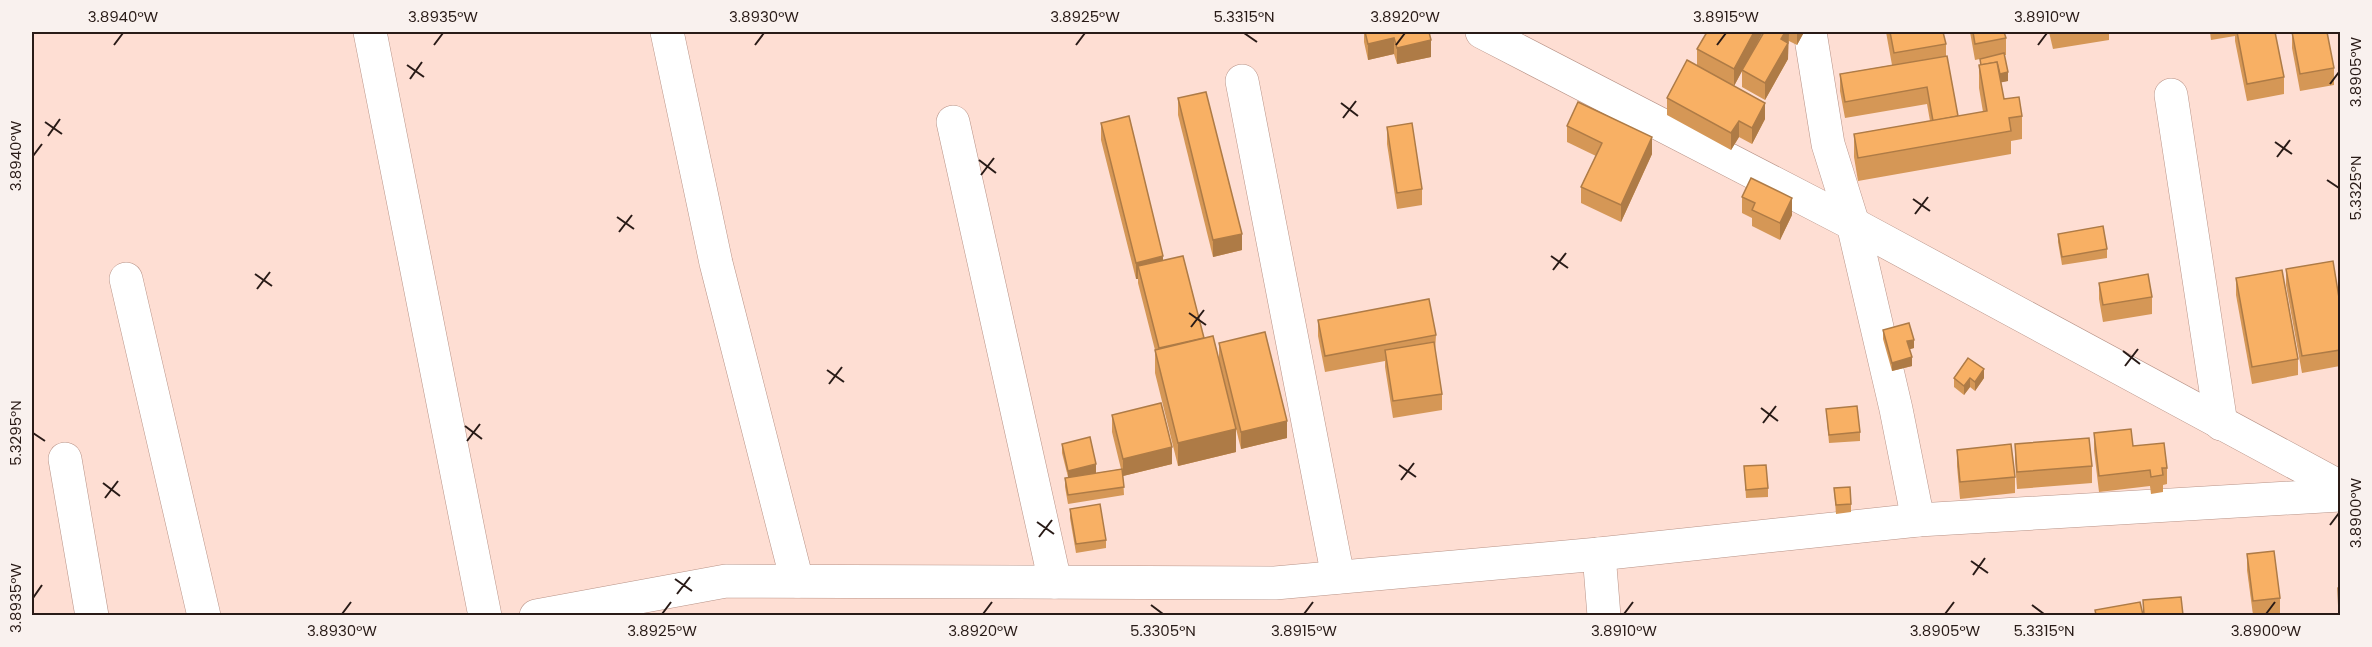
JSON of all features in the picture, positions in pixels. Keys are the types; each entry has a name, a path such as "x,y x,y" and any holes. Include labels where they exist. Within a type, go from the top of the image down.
{"street":[{"path":"369,32 485,615"},
{"path":"667,32 716,263 797,581"},
{"path":"1482,32 1853,224 2340,488"},
{"path":"1810,32 1828,144 1853,224 1896,409 1918,520"},
{"path":"1242,81 1338,577"},
{"path":"2171,95 2222,424"},
{"path":"953,122 1056,582"},
{"path":"126,279 204,615"},
{"path":"65,459 92,615"},
{"path":"536,615 726,581 1275,584 1599,554 1918,520 2340,495"},
{"path":"1599,554 1604,615"}],"building":[{"path":"1365,32 1429,32 1431,40 1397,48 1394,38 1368,44"},
{"path":"1707,32 1754,32 1734,69 1697,49"},
{"path":"1764,32 1785,32 1781,39 1788,43 1765,83 1742,70"},
{"path":"1890,32 1943,32 1946,44 1894,53"},
{"path":"1973,32 2004,32 2006,38 1975,44"},
{"path":"2237,32 2275,32 2284,77 2247,84"},
{"path":"2292,32 2327,32 2334,68 2300,74"},
{"path":"2004,53 2008,72 2000,74 1997,62 1981,65 1980,59"},
{"path":"1947,56 1958,116 1933,121 1927,87 1845,102 1840,74"},
{"path":"1687,60 1765,103 1752,128 1739,121 1731,133 1667,98"},
{"path":"1997,62 2004,99 2019,97 2022,116 2009,118 2011,131 1858,158 1854,134 1987,111 1979,65"},
{"path":"1206,92 1242,234 1213,240 1178,98"},
{"path":"1578,102 1652,137 1621,205 1581,187 1602,143 1567,126"},
{"path":"1129,116 1163,256 1136,263 1101,123"},
{"path":"1412,123 1422,189 1397,193 1387,127"},
{"path":"1751,178 1792,198 1780,223 1752,210 1755,203 1742,197"},
{"path":"2103,226 2107,249 2062,257 2058,234"},
{"path":"1183,256 1204,338 1159,348 1138,266"},
{"path":"2333,261 2340,304 2340,350 2302,356 2286,269"},
{"path":"2282,270 2298,359 2252,367 2236,278"},
{"path":"2148,274 2152,297 2103,305 2099,283"},
{"path":"1429,299 1436,335 1325,356 1318,320"},
{"path":"1909,323 1914,340 1907,341 1912,357 1892,363 1883,330"},
{"path":"1265,332 1287,421 1241,432 1219,343"},
{"path":"1213,336 1236,429 1178,443 1155,350"},
{"path":"1434,342 1442,394 1393,401 1385,350"},
{"path":"1968,358 1984,369 1975,382 1970,378 1964,386 1954,378"},
{"path":"1161,403 1172,447 1123,459 1112,415"},
{"path":"1857,406 1860,432 1829,435 1826,409"},
{"path":"2131,429 2133,446 2164,443 2167,468 2162,468 2163,475 2151,477 2150,470 2099,476 2094,433"},
{"path":"1090,437 1096,464 1068,471 1062,444"},
{"path":"2089,438 2092,466 2017,472 2015,444"},
{"path":"2011,444 2015,477 1960,482 1957,450"},
{"path":"1766,465 1768,488 1746,490 1744,466"},
{"path":"1122,469 1124,487 1068,495 1065,478"},
{"path":"1850,487 1851,504 1836,505 1834,488"},
{"path":"1100,504 1106,540 1076,544 1070,509"},
{"path":"2274,551 2280,598 2253,601 2247,554"},
{"path":"2340,587 2340,611 2339,611 2338,588"},
{"path":"2181,597 2183,615 2144,615 2143,600"},
{"path":"2140,602 2143,615 2096,615 2095,610"}]}
